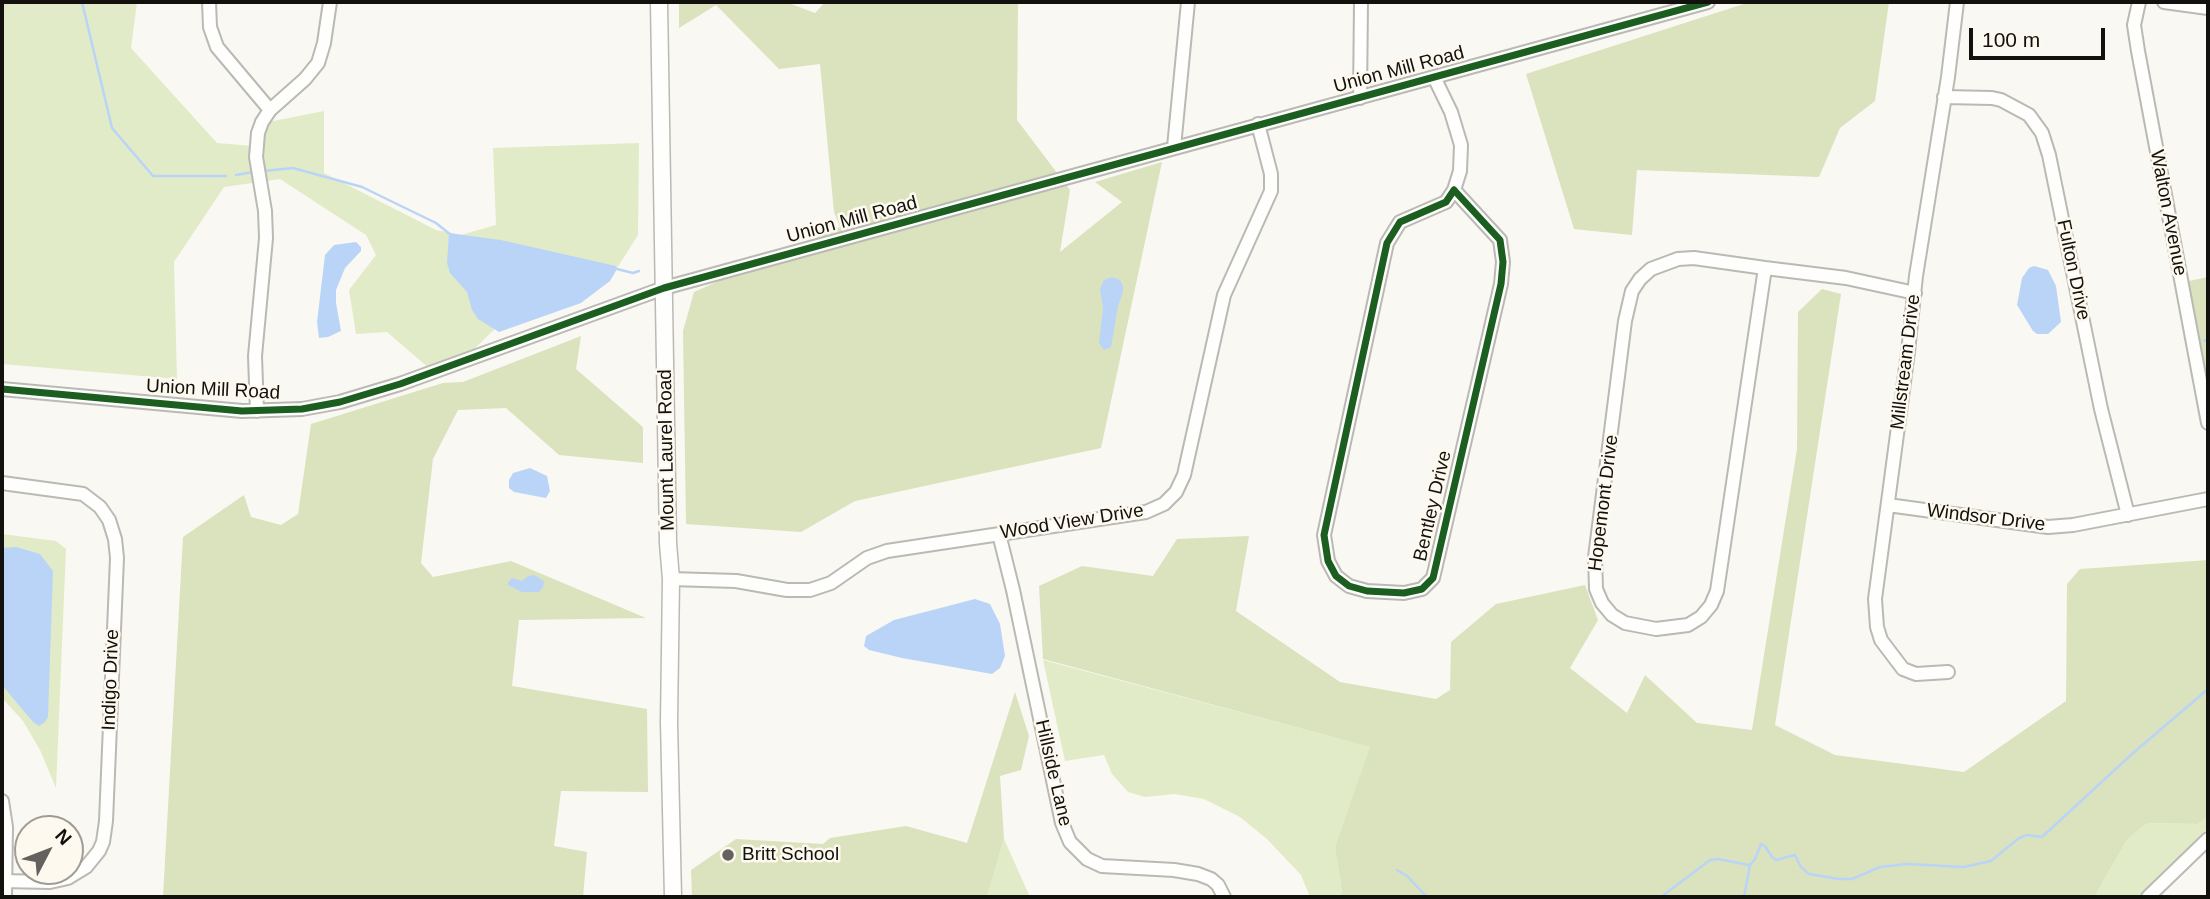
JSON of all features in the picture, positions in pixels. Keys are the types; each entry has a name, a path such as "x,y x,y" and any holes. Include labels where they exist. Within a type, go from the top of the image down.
{"main road":[{"name":"Mount Laurel Road","path":"659,2 668,543 671,579 669,722 673,897"}],"street":[{"path":"209,2 209,27 217,47 270,110"},
{"path":"257,411 255,356 266,238 256,145 262,121 270,110 305,79 318,63 330,2"},
{"path":"1174,147 1188,2"},
{"path":"1360,98 1361,2"},
{"name":"Union Mill Road","path":"2,389 257,411 302,409 369,394 664,288 1708,2"},
{"name":"Millstream Drive","path":"1948,672 1916,674 1903,669 1881,640 1875,599 1957,2"},
{"name":"Walton Avenue","path":"2139,2 2134,25 2138,51 2208,423"},
{"path":"2164,2 2208,8"},
{"path":"1434,77 1451,112 1461,145 1460,171 1454,190"},
{"name":"Fulton Drive","path":"1944,97 1992,97 2001,100 2029,115 2042,132 2101,410 2128,515"},
{"name":"Wood View Drive","path":"671,579 736,581 787,590 810,590 831,583 877,554 1146,512 1164,504 1176,492 1188,457 1224,295 1271,191 1271,174 1258,124"},
{"name":"Bentley Drive","path":"1454,190 1500,240 1502,284 1433,578 1422,589 1404,593 1357,589 1342,581 1331,569 1324,535 1387,243 1399,222 1446,202 1454,190"},
{"name":"Hopemont Drive","path":"1765,268 1717,591 1711,605 1701,617 1688,625 1657,629 1625,623 1612,615 1602,603 1594,574 1625,321 1632,291 1640,279 1651,269 1678,259 1694,258 1846,278 1915,293"},
{"name":"Indigo Drive","path":"2,483 83,494 100,507 109,520 117,558 103,842 86,867 68,878 50,882 3,881"},
{"name":"Windsor Drive","path":"1888,505 2048,527 2073,526 2208,499"},
{"name":"Hillside Lane","path":"999,534 1017,606 1062,823 1070,842 1087,859 1102,866 1198,874 1218,885 1224,897"},
{"path":"2,801 6,827 3,881 5,897"},
{"path":"2148,897 2208,839"}],"green space":[{"path":"2,2 137,2 131,48 217,143 253,146 258,124 324,111 324,173 436,230 461,235 496,225 493,148 639,143 638,235 614,273 507,317 465,358 430,369 387,332 356,334 349,290 376,255 366,235 280,179 224,187 174,262 177,379 2,364"},
{"path":"679,2 786,2 815,13 825,2 1018,2 1017,120 1070,190 1060,252 1122,202 1095,182 1162,162 1101,448 855,501 801,532 686,524 683,331 694,292 840,227 834,212 820,64 779,69 716,5 679,28"},
{"path":"1750,2 1889,2 1875,101 1840,128 1819,177 1637,170 1632,235 1574,229 1526,74"},
{"path":"2208,277 2208,426 2180,283"},
{"path":"1822,289 1841,294 1775,725 1835,755 1964,772 2066,701 2067,584 2080,569 2208,560 2208,817 2198,824 2147,823 2127,840 2094,897 1339,897 1342,892 1335,847 1370,747 1043,659 1039,586 1082,566 1153,576 1177,539 1249,536 1236,611 1340,682 1436,699 1450,690 1451,642 1496,604 1585,585 1598,620 1570,668 1627,713 1645,675 1697,723 1752,730 1797,449 1798,312"},
{"path":"581,336 576,369 643,427 643,463 559,455 506,408 458,410 433,459 421,563 433,577 511,561 646,618 519,620 512,686 647,709 648,792 561,791 554,846 587,852 583,897 163,897 183,537 244,495 251,517 281,525 298,514 311,424 443,383 463,382"},
{"path":"2,534 56,541 66,549 56,788 40,750 23,721 2,698"},
{"path":"1043,660 1371,747 1335,847 1342,892 1339,897 1310,897 1301,875 1267,839 1240,817 1204,799 1174,794 1145,797 1128,792 1112,774 1104,755 1065,761"},
{"path":"1015,692 1029,736 1021,770 1000,776 1004,839 987,897 692,897 691,870 736,839 823,844 830,838 906,826 967,843"},
{"path":"2208,817 2208,828 2139,897 2094,897 2127,840 2147,823 2198,824"},
{"path":"1004,839 1030,897 987,897"}],"water":[{"path":"449,233 501,240 616,266 617,269 610,281 581,303 499,332 478,319 472,310 467,292 450,273 447,263"},
{"path":"356,242 361,251 345,268 336,290 341,331 319,338 317,322 325,255 334,245"},
{"path":"2034,266 2048,270 2056,286 2061,322 2048,334 2037,334 2033,331 2017,305 2022,278 2029,268"},
{"path":"1112,277 1120,280 1123,292 1111,347 1104,350 1099,343 1103,309 1100,289 1104,280"},
{"path":"530,468 547,476 550,491 546,498 514,492 509,488 513,473"},
{"path":"16,547 40,554 53,571 48,717 39,726 2,685 2,548"},
{"path":"534,575 544,581 539,592 522,592 508,585 512,578 522,581"},
{"path":"975,599 990,604 1000,624 1005,656 1000,668 992,674 902,658 869,650 864,646 866,636 894,620"}],"waterway":[{"path":"82,2 112,128 153,176 226,176"},
{"path":"263,171 293,168 362,187 436,223 451,235"},
{"path":"236,175 253,172"},
{"path":"617,269 633,273 639,271"},
{"path":"2204,340 2208,343"},
{"path":"1744,897 1750,865 1761,844 1776,860 1795,855 1801,867 1809,874 1839,879 1852,879 1880,867 1907,864 1964,867 1991,861 2019,838 2027,835 2042,837 2208,689"},
{"path":"1661,897 1710,860 1749,865"},
{"path":"1397,870 1407,876 1427,897"}],"cycle path":[{"path":"2,389 242,411 302,409 340,402 400,384 664,288 1708,2"},
{"path":"1454,190 1500,240 1503,262 1501,284 1433,578 1422,589 1404,593 1367,591 1349,586 1336,576 1328,561 1324,535 1387,243 1400,222 1446,202 1454,190"}],"place":[{"name":"Britt School","path":"728,855"}]}
